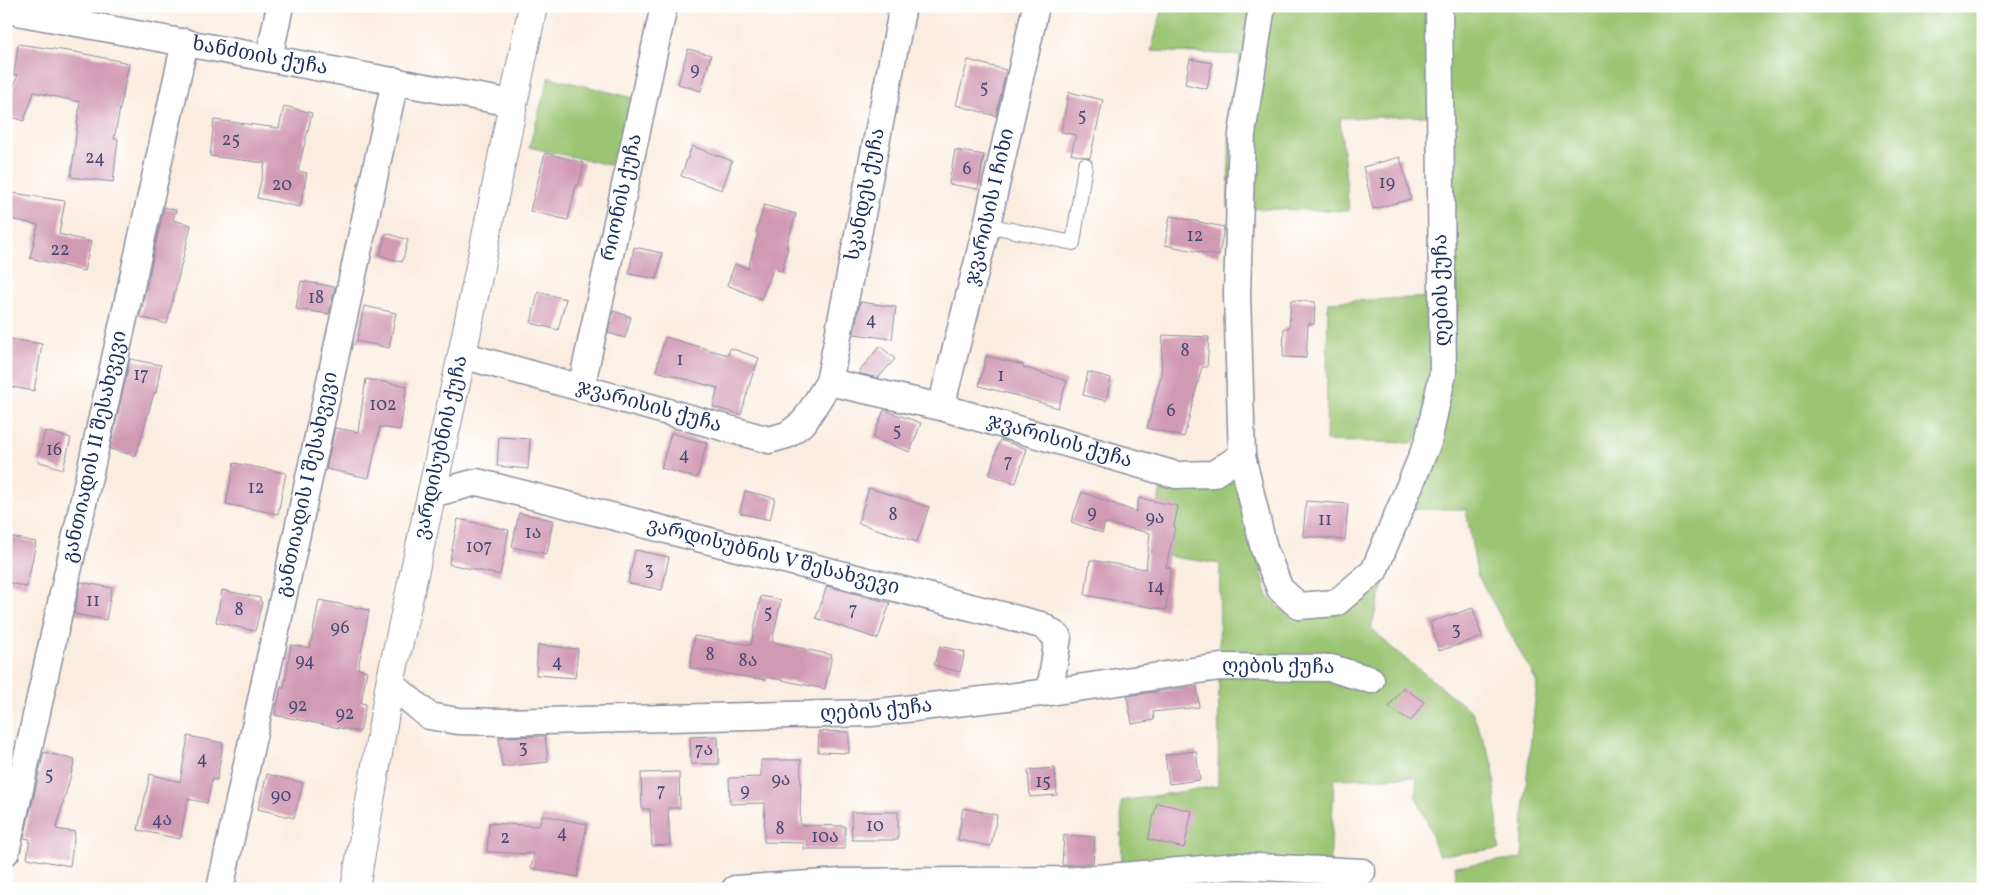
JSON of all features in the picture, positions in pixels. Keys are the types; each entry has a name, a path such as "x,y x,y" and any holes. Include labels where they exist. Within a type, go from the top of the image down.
{"street":[{"path":"269,58 280,6"},
{"name":"ვარდისუბნის ქუჩა","path":"355,889 390,683 462,355 533,6"},
{"name":"რიონის ქუჩა","path":"581,388 664,6"},
{"name":"სკანდეს ქუჩა","path":"829,382 903,6"},
{"name":"ჯვარისის I ჩიხი","path":"941,407 987,225 1036,6"},
{"path":"1242,456 1237,294 1242,134 1262,6"},
{"name":"ღების ქუჩა","path":"1242,456 1264,549 1280,589 1299,606 1336,603 1374,571 1428,442 1443,373 1439,6"},
{"name":"ხანძთის ქუჩა","path":"6,10 44,11 185,42 512,103"},
{"name":"განთიადის II შესახვევი","path":"6,852 185,42"},
{"name":"განთიადის I შესახვევი","path":"220,889 395,81"},
{"name":"ჯვარისის ქუჩა","path":"462,355 769,440 787,435 804,422 829,382 941,407 1176,475 1213,474 1242,456"},
{"name":"ვარდისუბნის V შესახვევი","path":"432,494 477,482 1041,625 1058,637 1050,692"},
{"name":"ღების ქუჩა","path":"390,683 429,716 458,721 502,722 871,713 1050,692 1220,667 1331,668 1371,680"},
{"path":"735,889 841,882 1075,880 1237,866 1362,872"}],"lane":[{"path":"987,225 1073,243 1085,165"}],"green space":[{"path":"1163,6 1426,6 1429,116 1340,118 1349,211 1228,208 1230,115 1240,55 1151,51"},
{"path":"1449,6 1983,6 1983,889 1457,889 1455,866 1522,858 1525,795 1537,682 1477,574 1466,509 1410,509 1432,449"},
{"path":"549,77 637,99 618,167 529,147"},
{"path":"1432,297 1434,376 1415,443 1326,441 1328,302"},
{"path":"1239,480 1268,597 1289,616 1329,616 1384,581 1371,628 1392,648 1472,712 1493,764 1499,849 1438,855 1428,823 1415,795 1417,777 1334,779 1329,888 1266,876 1266,889 1155,889 1152,864 1122,868 1121,801 1218,786 1220,564 1147,553 1162,483 1206,487"}],"building":[{"path":"18,44 75,52 129,63 114,139 118,139 113,182 71,177 80,102 34,92 24,121 6,115 6,107 18,75 14,75"},
{"path":"688,49 711,55 701,91 678,84"},
{"path":"1190,59 1212,63 1207,89 1185,84"},
{"path":"968,60 1006,70 996,116 956,105"},
{"path":"1069,92 1103,100 1090,158 1071,154 1076,135 1061,132"},
{"path":"284,106 312,113 298,171 307,173 300,207 257,198 265,163 210,156 214,120 279,128"},
{"path":"692,146 732,161 722,190 681,176"},
{"path":"955,150 984,155 978,189 949,184"},
{"path":"545,153 584,163 579,185 576,185 568,220 530,211"},
{"path":"1400,157 1411,199 1373,209 1363,167"},
{"path":"6,192 65,201 59,234 91,242 84,271 30,258 38,225 6,218"},
{"path":"764,205 796,214 786,247 788,247 782,271 773,269 761,299 727,285 735,264 748,269"},
{"path":"164,207 176,210 173,220 191,225 167,324 140,317"},
{"path":"1170,216 1224,227 1219,256 1165,245"},
{"path":"386,233 408,240 402,262 380,255"},
{"path":"634,247 662,253 657,279 629,274"},
{"path":"301,281 335,287 329,314 296,309"},
{"path":"538,292 566,299 558,330 531,323"},
{"path":"1291,300 1315,302 1314,324 1308,324 1306,358 1283,357 1284,328 1289,328"},
{"path":"860,302 896,307 892,339 854,334"},
{"path":"364,306 396,313 389,348 357,341"},
{"path":"613,311 631,317 625,338 608,333"},
{"path":"1163,335 1209,337 1207,367 1202,367 1184,437 1147,428 1161,376"},
{"path":"665,337 728,355 730,348 759,358 741,415 713,407 718,388 656,371"},
{"path":"9,339 42,344 34,391 6,386 6,354"},
{"path":"880,346 895,359 878,378 858,373"},
{"path":"986,356 1024,365 1023,367 1067,381 1058,408 979,386"},
{"path":"130,359 161,365 156,393 154,393 136,456 110,449"},
{"path":"1088,372 1111,378 1106,401 1083,395"},
{"path":"366,379 407,386 400,430 380,427 369,478 326,469 335,428 358,432"},
{"path":"884,410 921,423 910,452 873,438"},
{"path":"45,431 71,438 63,469 37,461"},
{"path":"671,433 707,443 697,478 661,468"},
{"path":"499,437 530,439 528,469 497,466"},
{"path":"1000,440 1027,449 1016,483 989,475"},
{"path":"234,463 286,473 278,514 226,504"},
{"path":"869,488 929,507 917,542 858,523"},
{"path":"745,491 775,498 770,520 740,513"},
{"path":"1082,492 1136,512 1139,498 1178,506 1166,567 1171,568 1166,610 1085,595 1090,560 1146,569 1150,533 1105,523 1102,533 1071,522"},
{"path":"1306,501 1348,504 1345,540 1303,536"},
{"path":"519,513 553,520 547,554 512,547"},
{"path":"458,519 509,530 500,575 449,564"},
{"path":"6,536 36,542 27,587 6,582"},
{"path":"635,550 669,557 662,590 628,583"},
{"path":"81,582 112,588 106,620 74,614"},
{"path":"827,586 890,603 878,639 816,618"},
{"path":"222,590 260,598 262,602 255,631 216,622"},
{"path":"761,596 781,600 772,642 832,655 825,689 767,677 766,680 690,668 694,636 751,645"},
{"path":"319,600 369,610 358,669 367,671 361,703 366,704 360,732 275,715 281,688 284,688 291,645 310,648"},
{"path":"1473,608 1482,637 1439,651 1430,622"},
{"path":"538,645 578,649 575,678 536,675"},
{"path":"940,646 965,652 960,672 934,665"},
{"path":"1197,686 1199,707 1153,712 1154,720 1132,724 1127,696"},
{"path":"1403,687 1424,702 1411,721 1389,707"},
{"path":"819,731 849,732 849,753 818,752"},
{"path":"188,736 223,743 217,780 212,779 207,803 188,799 180,839 138,830 150,774 180,782"},
{"path":"545,736 548,762 502,767 499,737"},
{"path":"718,736 719,764 691,764 690,737"},
{"path":"1196,751 1200,780 1169,784 1165,755"},
{"path":"44,752 75,760 56,829 75,832 70,866 27,858 30,839 24,838"},
{"path":"761,760 801,760 800,825 845,826 845,849 804,849 804,843 764,842 765,803 730,804 729,778 761,777"},
{"path":"1055,768 1057,795 1030,797 1028,770"},
{"path":"679,772 680,808 668,808 670,845 652,846 650,809 642,809 641,773"},
{"path":"267,774 303,783 294,818 258,809"},
{"path":"1157,803 1192,811 1184,848 1148,839"},
{"path":"963,808 997,815 991,846 958,840"},
{"path":"851,812 898,812 898,840 852,840"},
{"path":"542,815 587,824 577,877 531,868 534,854 487,852 489,823 539,826"},
{"path":"1064,835 1095,837 1093,863 1062,865"}]}
